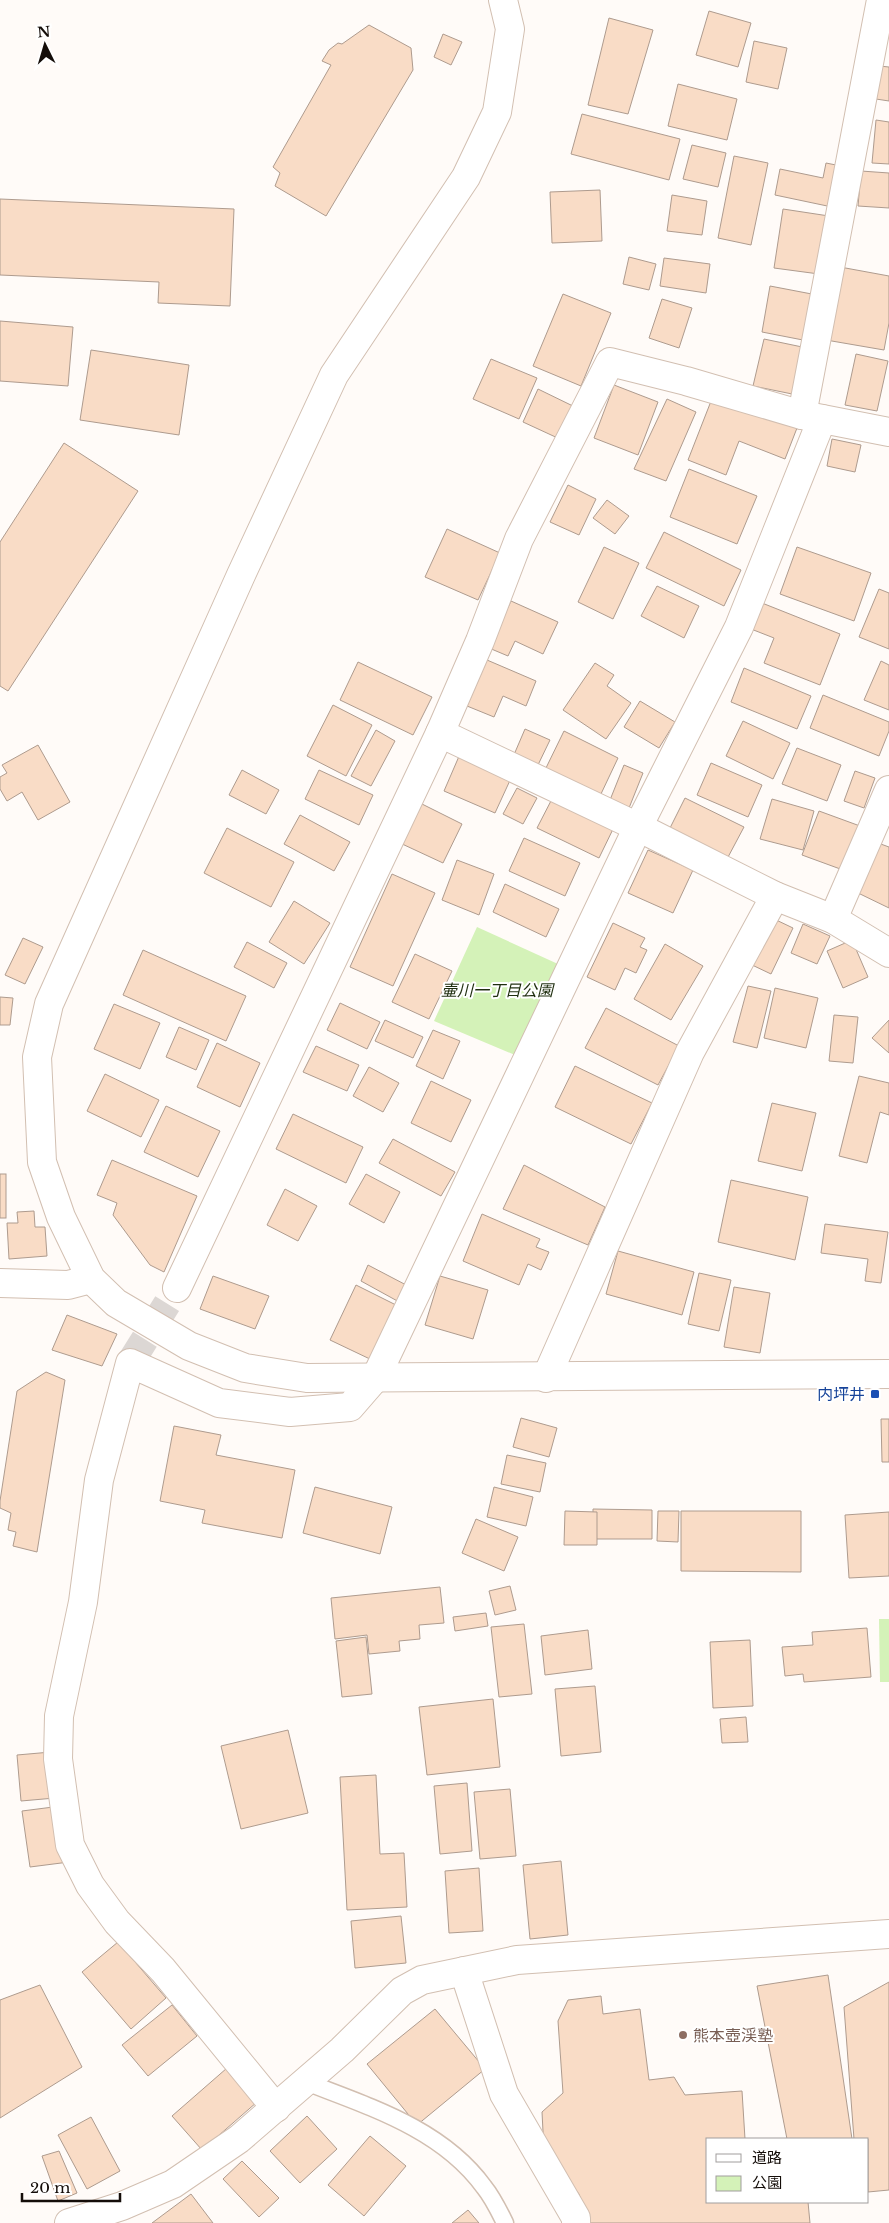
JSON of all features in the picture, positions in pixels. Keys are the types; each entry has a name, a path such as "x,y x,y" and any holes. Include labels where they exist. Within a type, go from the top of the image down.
{"street":[{"path":"503,0 510,29 497,112 466,177 334,375 241,575 49,1004 37,1057 42,1162 61,1216 91,1279 116,1303 136,1316 189,1346 246,1368 307,1378 546,1378 889,1374"},
{"path":"276,2108 163,1970 117,1922 90,1885 70,1845 58,1758 59,1716 83,1602 99,1480 130,1363 219,1403 290,1412 350,1407 376,1377 638,827 739,627 812,417 881,0"},
{"path":"177,1288 440,733 480,641 519,539 610,362 686,381 812,417 889,432"},
{"path":"440,733 638,827 775,896 833,920 889,953"},
{"path":"833,920 889,790"},
{"path":"546,1378 690,1052 775,896"},
{"path":"0,1283 68,1285 91,1279"},
{"path":"69,2223 122,2206 173,2184 238,2139 276,2108 402,1991 422,1980 517,1960 889,1934"},
{"path":"464,1971 504,2094 576,2218 576,2223"}],"lane":[{"path":"306,2082 401,2119 454,2155 484,2186 505,2223"}],"green space":[{"name":"壷川一丁目公園","path":"477,927 558,964 515,1055 434,1021"},
{"path":"879,1619 889,1619 889,1682 880,1682"}],"building":[{"path":"709,11 751,23 738,67 696,55"},
{"path":"609,18 653,30 628,114 588,105"},
{"path":"369,25 411,48 413,70 326,216 275,186 280,173 273,167 331,65 322,61 329,50 338,43 342,44"},
{"path":"443,34 462,42 451,65 434,57"},
{"path":"754,41 787,48 778,89 746,82"},
{"path":"879,66 889,67 889,101 876,99"},
{"path":"678,84 737,99 727,140 668,126"},
{"path":"582,114 680,139 669,180 571,154"},
{"path":"876,120 889,122 889,164 872,163"},
{"path":"692,145 726,153 718,187 683,179"},
{"path":"734,156 768,163 751,245 718,238"},
{"path":"826,163 841,166 832,207 775,195 780,169 823,178"},
{"path":"861,171 889,173 889,208 858,206"},
{"path":"600,190 602,241 552,243 550,192"},
{"path":"672,195 707,201 702,235 667,231"},
{"path":"0,199 234,209 230,306 158,303 159,282 0,275"},
{"path":"783,209 829,216 819,274 774,268"},
{"path":"629,257 656,264 649,290 623,284"},
{"path":"664,258 710,264 706,293 660,286"},
{"path":"840,267 889,276 889,323 884,350 826,340"},
{"path":"770,286 817,295 808,341 762,332"},
{"path":"563,294 611,313 581,386 533,366"},
{"path":"662,299 692,308 679,348 649,338"},
{"path":"0,321 73,327 68,386 0,381"},
{"path":"764,339 807,348 797,395 753,386"},
{"path":"91,350 189,365 179,435 80,420"},
{"path":"856,354 888,361 877,411 845,405"},
{"path":"491,359 537,378 519,419 473,399"},
{"path":"614,385 658,402 638,455 594,438"},
{"path":"538,389 577,408 562,440 523,422"},
{"path":"713,396 797,428 785,459 739,441 726,475 688,460"},
{"path":"667,399 696,412 666,481 634,469"},
{"path":"832,439 861,445 855,472 827,466"},
{"path":"64,443 138,491 8,691 0,686 0,542"},
{"path":"689,469 757,496 737,544 670,517"},
{"path":"568,485 596,499 579,535 550,522"},
{"path":"607,500 629,516 615,534 593,518"},
{"path":"447,529 500,553 478,600 425,577"},
{"path":"664,532 741,570 724,606 646,568"},
{"path":"604,547 639,563 613,619 578,602"},
{"path":"797,547 871,573 854,621 780,594"},
{"path":"657,586 699,606 684,638 641,616"},
{"path":"879,589 889,593 889,649 859,637"},
{"path":"511,601 558,622 543,654 515,641 508,656 489,648"},
{"path":"762,603 840,634 820,685 764,663 774,638 751,629"},
{"path":"487,660 536,681 526,706 503,696 494,717 467,706"},
{"path":"881,661 889,665 889,710 864,700"},
{"path":"358,662 432,697 413,735 340,700"},
{"path":"595,663 614,675 607,686 631,703 606,739 563,710"},
{"path":"744,668 811,696 797,729 731,702"},
{"path":"823,695 889,722 889,731 879,756 810,728"},
{"path":"640,701 675,722 659,748 624,727"},
{"path":"333,705 372,725 346,776 307,756"},
{"path":"743,721 790,743 773,779 726,756"},
{"path":"525,729 550,740 537,767 513,757"},
{"path":"376,730 395,741 371,786 351,776"},
{"path":"564,731 618,758 600,796 545,770"},
{"path":"38,745 70,802 38,820 22,792 7,801 0,789 0,777 7,773 2,765"},
{"path":"797,748 841,765 827,801 782,784"},
{"path":"460,754 512,776 495,813 444,791"},
{"path":"711,763 762,785 748,817 697,795"},
{"path":"624,765 643,773 629,808 610,800"},
{"path":"242,770 279,790 266,814 229,795"},
{"path":"319,770 373,795 359,825 305,799"},
{"path":"855,771 875,778 864,808 844,801"},
{"path":"517,788 537,798 523,824 503,814"},
{"path":"554,795 615,825 599,858 537,828"},
{"path":"685,798 744,827 727,859 669,830"},
{"path":"772,799 814,811 803,850 760,839"},
{"path":"420,803 462,824 443,863 400,843"},
{"path":"819,811 860,826 843,870 802,855"},
{"path":"300,815 350,842 334,871 284,844"},
{"path":"227,828 294,862 271,907 204,873"},
{"path":"524,838 580,863 565,896 509,871"},
{"path":"878,843 889,847 889,908 856,892"},
{"path":"648,850 693,870 673,913 628,893"},
{"path":"457,860 494,874 479,915 442,900"},
{"path":"392,874 435,893 393,986 350,967"},
{"path":"505,884 559,909 546,937 493,912"},
{"path":"294,901 330,923 304,964 269,942"},
{"path":"772,918 793,928 771,974 750,964"},
{"path":"613,923 645,938 640,947 647,950 636,973 625,968 615,990 587,977"},
{"path":"803,924 830,936 817,964 791,953"},
{"path":"23,938 43,947 25,984 5,975"},
{"path":"852,940 868,977 843,988 827,951"},
{"path":"247,942 287,963 274,988 234,967"},
{"path":"665,944 703,966 671,1020 634,999"},
{"path":"143,950 246,996 226,1041 123,995"},
{"path":"415,954 452,971 429,1019 392,1002"},
{"path":"748,986 771,991 757,1048 733,1042"},
{"path":"775,988 818,998 806,1048 764,1038"},
{"path":"0,997 13,998 10,1025 0,1025"},
{"path":"340,1003 380,1022 367,1049 327,1030"},
{"path":"114,1004 160,1023 140,1069 94,1049"},
{"path":"606,1008 679,1046 658,1085 585,1048"},
{"path":"834,1015 858,1017 853,1063 829,1061"},
{"path":"385,1020 423,1037 413,1058 375,1041"},
{"path":"889,1020 889,1053 872,1038"},
{"path":"179,1027 209,1040 196,1070 166,1057"},
{"path":"433,1030 460,1041 443,1079 416,1066"},
{"path":"217,1043 260,1063 240,1107 197,1087"},
{"path":"316,1046 359,1065 347,1091 303,1072"},
{"path":"575,1066 652,1103 631,1144 555,1107"},
{"path":"369,1067 399,1083 383,1112 353,1096"},
{"path":"105,1074 159,1100 141,1137 87,1111"},
{"path":"859,1076 889,1083 889,1115 880,1112 867,1163 839,1156"},
{"path":"431,1081 471,1100 451,1142 411,1123"},
{"path":"772,1103 816,1113 802,1171 758,1161"},
{"path":"166,1106 220,1131 198,1177 144,1152"},
{"path":"293,1114 363,1147 346,1183 276,1149"},
{"path":"393,1139 455,1172 441,1196 379,1163"},
{"path":"112,1160 197,1196 164,1272 150,1265 113,1215 117,1203 97,1195"},
{"path":"524,1165 605,1207 588,1245 503,1209"},
{"path":"0,1174 6,1174 6,1218 0,1218"},
{"path":"366,1174 400,1192 384,1223 349,1204"},
{"path":"731,1180 808,1197 795,1260 718,1242"},
{"path":"285,1189 317,1206 298,1241 267,1225"},
{"path":"34,1211 35,1227 45,1227 47,1256 9,1259 7,1223 18,1223 17,1212"},
{"path":"482,1214 540,1239 536,1247 549,1252 541,1270 528,1264 519,1285 463,1261"},
{"path":"825,1224 888,1232 881,1283 865,1281 868,1259 821,1253"},
{"path":"618,1251 694,1272 682,1315 606,1294"},
{"path":"368,1265 410,1287 401,1303 361,1281"},
{"path":"699,1273 731,1280 719,1331 688,1324"},
{"path":"213,1276 269,1296 255,1329 200,1309"},
{"path":"440,1276 488,1290 473,1339 425,1325"},
{"path":"356,1285 398,1306 372,1360 330,1340"},
{"path":"734,1287 770,1293 760,1353 724,1347"},
{"path":"67,1315 117,1334 102,1366 52,1350"},
{"path":"46,1372 65,1380 37,1552 13,1546 16,1532 8,1530 11,1513 0,1508 0,1501 17,1391"},
{"path":"521,1418 557,1428 549,1457 513,1447"},
{"path":"881,1419 889,1419 889,1462 882,1462"},
{"path":"174,1426 221,1435 216,1455 295,1470 282,1538 202,1523 205,1510 160,1501"},
{"path":"507,1455 546,1463 540,1492 501,1484"},
{"path":"315,1487 392,1507 380,1554 303,1533"},
{"path":"494,1487 533,1497 526,1526 487,1517"},
{"path":"593,1509 652,1510 652,1539 593,1539"},
{"path":"565,1511 597,1512 597,1545 564,1545"},
{"path":"658,1511 679,1511 678,1542 657,1541"},
{"path":"681,1511 801,1511 801,1572 681,1571"},
{"path":"889,1512 889,1576 849,1578 845,1515"},
{"path":"476,1519 518,1537 504,1571 462,1553"},
{"path":"510,1586 516,1610 495,1615 489,1591"},
{"path":"440,1587 444,1623 419,1625 420,1639 399,1641 400,1651 369,1654 367,1635 335,1639 331,1598"},
{"path":"486,1613 488,1626 455,1631 453,1617"},
{"path":"524,1624 532,1694 499,1697 491,1627"},
{"path":"867,1628 871,1677 804,1682 803,1674 785,1676 782,1647 813,1645 812,1632"},
{"path":"588,1630 592,1669 545,1675 541,1636"},
{"path":"366,1637 372,1694 342,1697 336,1641"},
{"path":"750,1640 753,1706 713,1708 710,1642"},
{"path":"595,1686 601,1752 561,1756 555,1689"},
{"path":"493,1699 500,1767 427,1775 419,1707"},
{"path":"746,1717 748,1742 722,1743 720,1719"},
{"path":"288,1730 308,1813 241,1829 221,1746"},
{"path":"51,1752 55,1798 21,1801 17,1755"},
{"path":"376,1775 380,1854 404,1853 407,1907 347,1910 340,1777"},
{"path":"467,1783 472,1851 440,1854 434,1786"},
{"path":"510,1789 516,1856 480,1859 474,1792"},
{"path":"61,1806 69,1862 30,1867 22,1811"},
{"path":"561,1861 568,1935 530,1939 523,1865"},
{"path":"479,1868 483,1931 449,1933 445,1871"},
{"path":"401,1916 406,1963 355,1968 351,1921"},
{"path":"118,1942 166,1998 131,2029 82,1972"},
{"path":"828,1975 852,2138 787,2138 757,1986"},
{"path":"889,1982 889,2190 869,2192 869,2138 854,2138 844,2007"},
{"path":"40,1985 82,2067 0,2118 0,2000"},
{"path":"601,1996 603,2014 640,2009 649,2080 674,2077 685,2095 742,2091 745,2138 706,2138 706,2203 808,2203 810,2223 589,2223 579,2194 544,2151 542,2112 563,2093 558,2021 568,2000"},
{"path":"172,2005 197,2036 148,2076 122,2045"},
{"path":"435,2009 485,2069 417,2125 367,2064"},
{"path":"227,2068 257,2102 202,2150 172,2116"},
{"path":"307,2116 337,2149 300,2183 270,2151"},
{"path":"91,2117 120,2171 87,2189 58,2135"},
{"path":"370,2136 406,2166 364,2216 328,2185"},
{"path":"59,2151 77,2193 58,2201 42,2156"},
{"path":"242,2161 279,2198 259,2217 223,2179"},
{"path":"191,2194 213,2223 152,2223"},
{"path":"468,2210 479,2223 452,2223"}],"tunnel":[{"path":"130,1363 177,1288"}],"place":[{"name":"内坪井","path":"875,1394"},
{"name":"熊本壺渓塾","path":"683,2035"}]}
